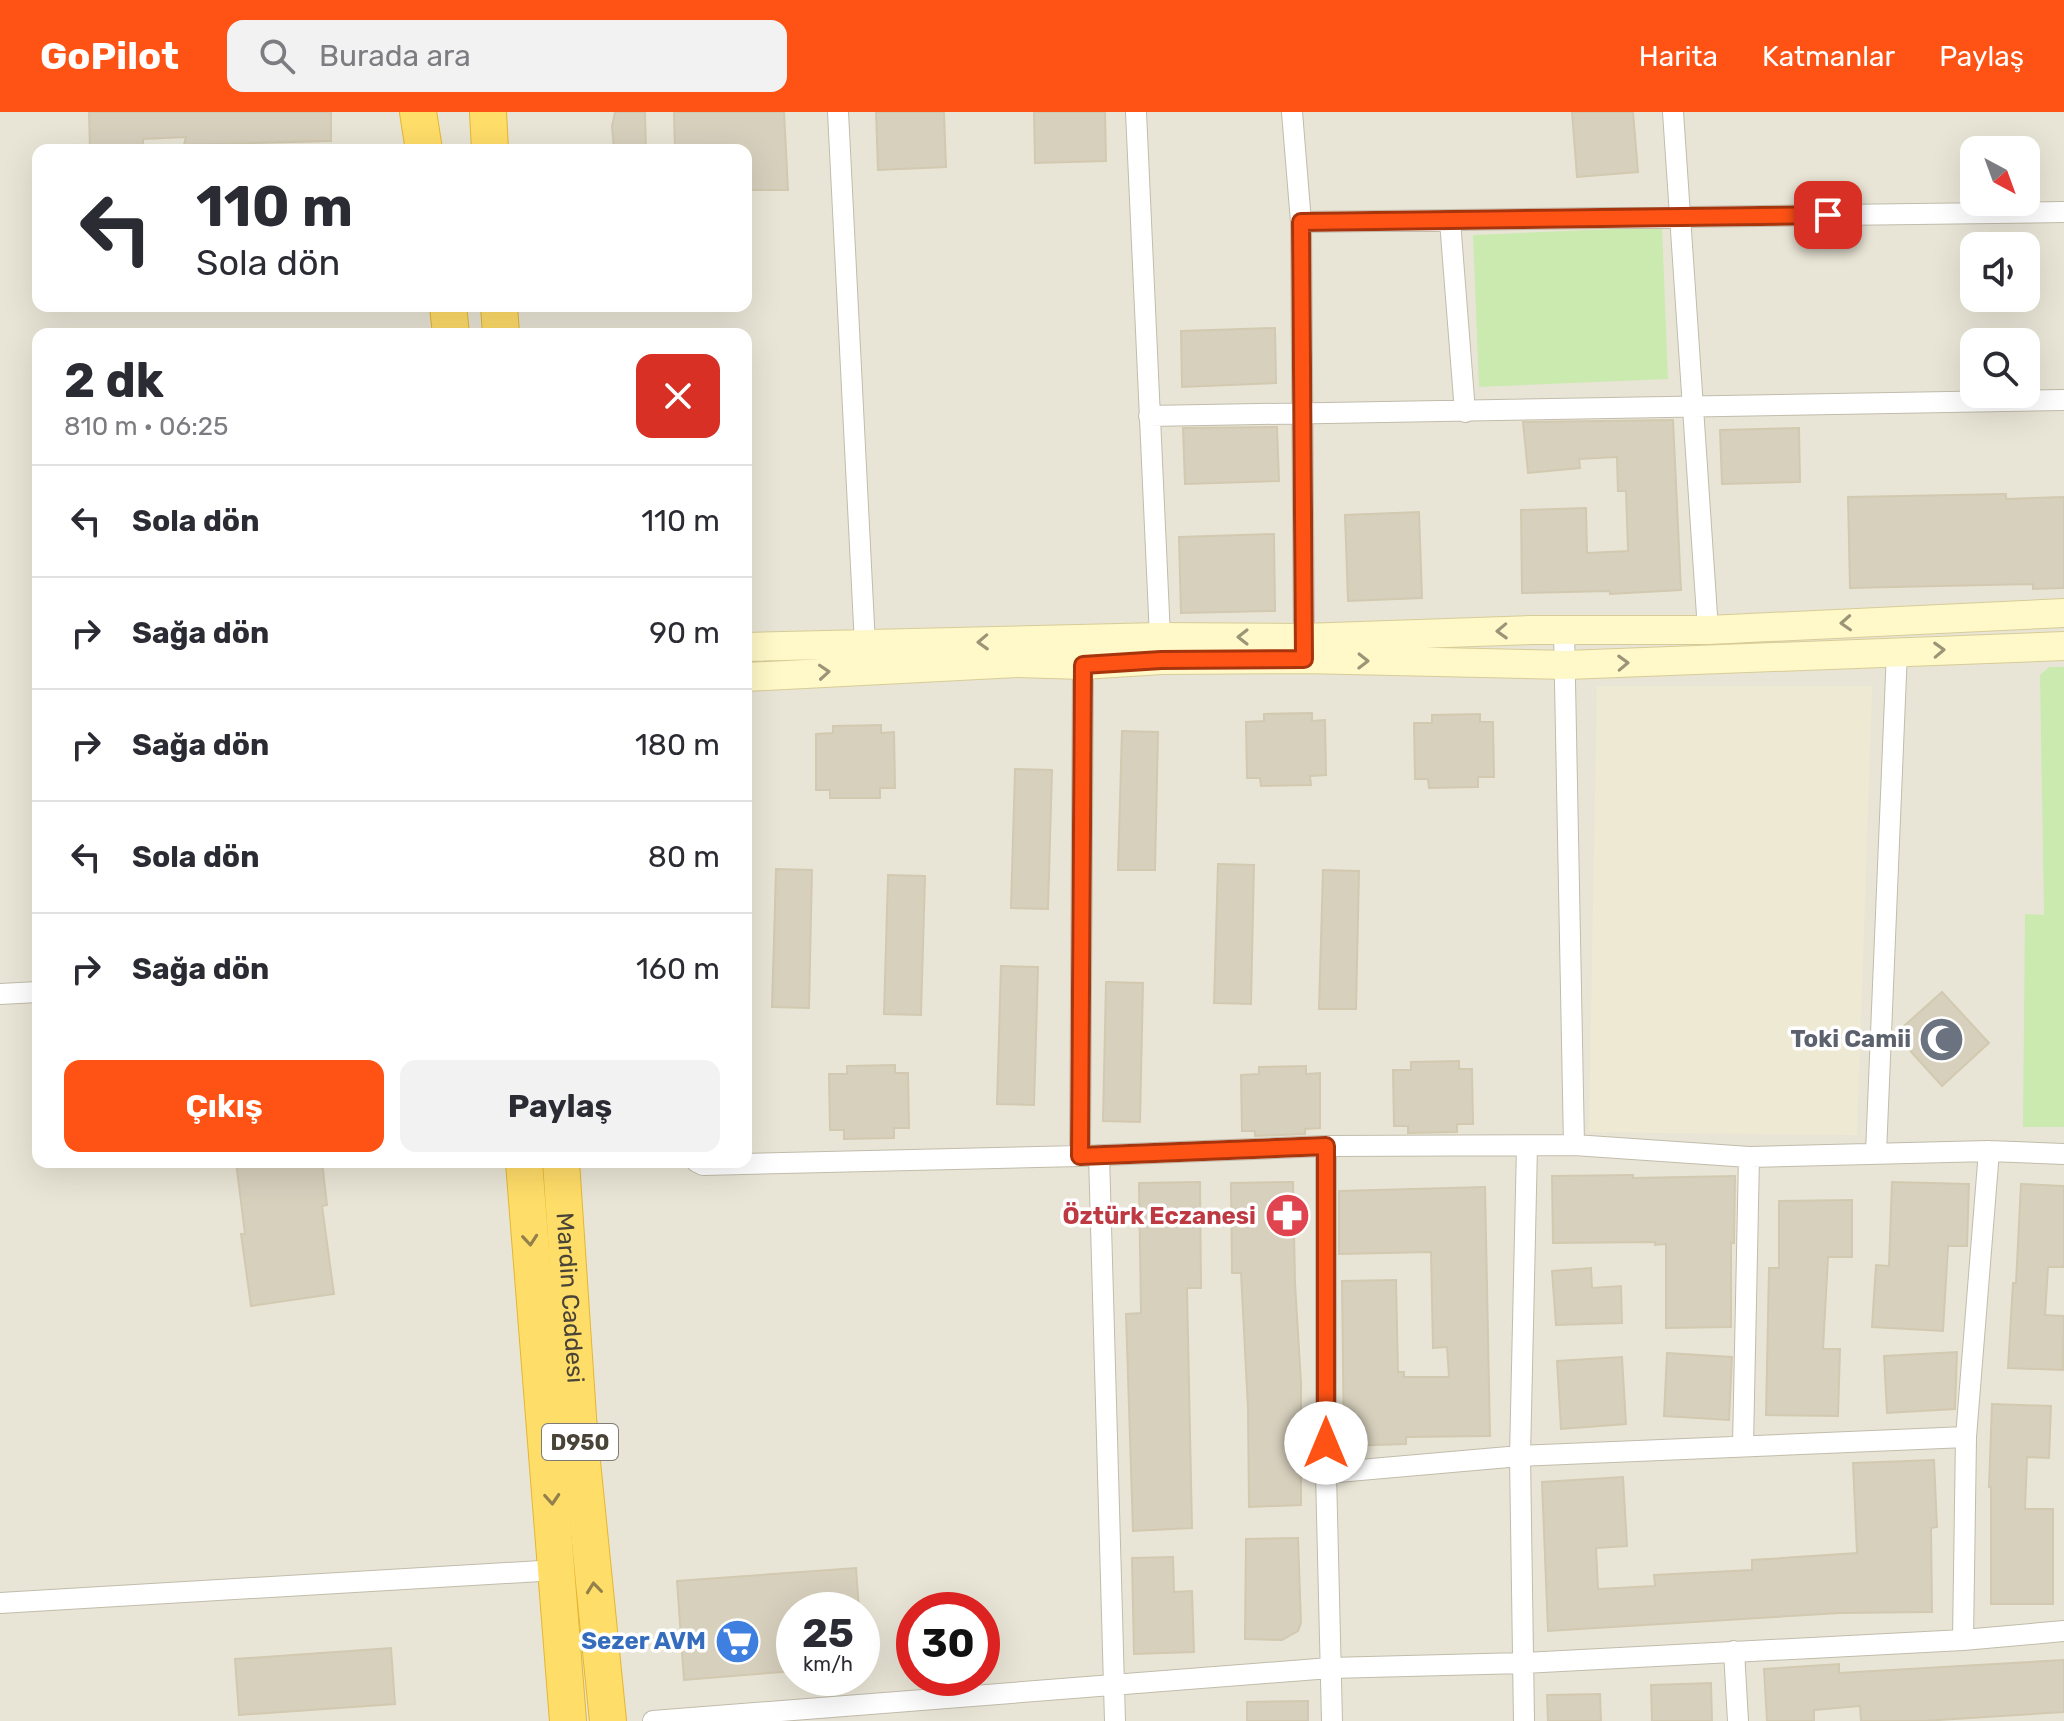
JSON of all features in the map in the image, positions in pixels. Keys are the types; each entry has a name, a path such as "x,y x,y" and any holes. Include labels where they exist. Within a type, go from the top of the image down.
{"highway":[{"path":"418,112 423,144"},
{"path":"488,112 490,144"},
{"name":"Mardin Caddesi","path":"524,1168 568,1721"},
{"name":"Mardin Caddesi","path":"561,1168 579,1432 608,1721"}],"street":[{"path":"838,112 865,645"},
{"path":"1136,112 1160,637"},
{"path":"1292,112 1301,222 1304,649"},
{"path":"1673,112 1708,630"},
{"path":"1301,222 2064,212"},
{"path":"1450,221 1465,412"},
{"path":"1149,416 2064,400"},
{"path":"752,677 1017,663 1083,665 1564,630 1708,630 2064,613"},
{"path":"1564,630 1574,1145"},
{"path":"752,647 1160,637 1567,665 2064,646"},
{"path":"1876,1153 1897,651"},
{"path":"1083,665 1090,1156 1115,1721"},
{"path":"0,994 32,992"},
{"path":"752,1164 1090,1156 1326,1146 1574,1145 1749,1157 1989,1151 2064,1154"},
{"path":"1326,1146 1326,1473 1332,1721"},
{"path":"1524,1721 1520,1456 1527,1146"},
{"path":"1963,1640 1966,1437 1989,1151"},
{"path":"1743,1445 1749,1157"},
{"path":"1326,1473 1520,1456 1966,1437"},
{"path":"0,1603 557,1570"},
{"path":"653,1721 1330,1668 1523,1663 1963,1640 2064,1631"},
{"path":"1734,1651 1738,1721"}],"shaded area":[{"path":"0,112 2064,112 2064,1721 0,1721"},
{"path":"1597,686 1872,686 1857,1135 1589,1132"}],"green space":[{"path":"1662,227 1668,379 1479,387 1473,235"},
{"path":"2049,667 2064,667 2064,1127 2023,1127 2025,914 2044,915 2040,675"}],"building":[{"path":"89,112 331,112 331,141 184,144 186,137 143,139 143,144 90,144"},
{"path":"615,112 645,112 646,144 614,144"},
{"path":"674,112 784,112 788,190 752,190 752,144 675,144"},
{"path":"876,112 944,112 946,167 878,170"},
{"path":"1034,112 1105,112 1106,161 1035,163"},
{"path":"1572,112 1633,112 1638,172 1577,177"},
{"path":"1275,328 1276,383 1182,387 1181,331"},
{"path":"1673,420 1681,590 1610,594 1610,591 1522,593 1521,510 1586,508 1587,553 1628,551 1626,491 1618,491 1617,457 1579,459 1580,468 1528,473 1523,422"},
{"path":"1277,427 1279,481 1185,484 1183,428"},
{"path":"1799,428 1800,482 1722,484 1720,430"},
{"path":"2006,494 2006,499 2064,497 2064,588 2033,589 2033,584 1850,588 1848,497"},
{"path":"1419,512 1422,598 1348,601 1345,515"},
{"path":"1274,534 1275,611 1181,613 1179,537"},
{"path":"1312,713 1312,721 1325,720 1326,775 1310,776 1311,785 1261,786 1260,778 1247,778 1246,722 1264,721 1264,714"},
{"path":"1480,714 1480,722 1493,722 1494,777 1478,777 1478,787 1429,788 1428,779 1415,779 1414,723 1432,723 1432,715"},
{"path":"881,725 881,733 894,732 895,788 880,788 880,798 830,798 830,790 816,790 816,734 833,733 833,726"},
{"path":"1122,731 1158,732 1155,870 1118,870"},
{"path":"1015,769 1052,770 1048,909 1011,908"},
{"path":"1218,864 1254,865 1251,1004 1214,1003"},
{"path":"776,869 812,870 809,1008 772,1007"},
{"path":"1323,870 1359,871 1356,1009 1319,1009"},
{"path":"888,875 925,876 921,1015 884,1014"},
{"path":"1001,966 1038,967 1034,1105 997,1104"},
{"path":"1106,982 1143,983 1140,1122 1103,1121"},
{"name":"Toki Camii","path":"1942,992 1989,1043 1942,1086 1895,1034"},
{"path":"1459,1061 1459,1069 1472,1069 1473,1124 1457,1124 1457,1132 1408,1133 1408,1126 1394,1126 1393,1070 1411,1070 1411,1062"},
{"path":"895,1065 895,1073 908,1073 909,1128 894,1128 894,1138 844,1139 844,1130 830,1130 829,1074 847,1074 847,1066"},
{"path":"1306,1066 1306,1074 1320,1073 1320,1128 1305,1129 1305,1134 1255,1136 1255,1131 1242,1131 1241,1075 1259,1074 1259,1067"},
{"path":"237,1168 323,1168 327,1205 322,1206 334,1294 251,1306 241,1234 245,1234"},
{"path":"1633,1175 1633,1178 1735,1176 1731,1327 1666,1328 1666,1244 1553,1243 1552,1176"},
{"path":"1200,1182 1201,1288 1187,1288 1192,1528 1133,1531 1126,1314 1141,1313 1139,1183"},
{"path":"1293,1182 1301,1383 1301,1505 1249,1507 1241,1273 1232,1273 1231,1183"},
{"path":"1892,1182 1969,1184 1967,1246 1948,1246 1943,1331 1872,1327 1876,1265 1889,1266"},
{"path":"2021,1184 2064,1186 2064,1267 2048,1267 2045,1315 2064,1316 2063,1370 2008,1368"},
{"path":"1485,1187 1490,1436 1406,1437 1406,1444 1344,1446 1342,1281 1396,1280 1398,1372 1404,1372 1404,1377 1449,1377 1447,1347 1433,1348 1431,1252 1339,1254 1339,1191"},
{"path":"1852,1200 1852,1257 1828,1257 1823,1349 1840,1349 1838,1416 1766,1415 1769,1268 1779,1268 1779,1201"},
{"path":"1591,1268 1592,1288 1621,1286 1622,1323 1556,1325 1552,1271"},
{"path":"1957,1352 1955,1409 1887,1413 1884,1356"},
{"path":"1667,1353 1732,1357 1729,1420 1664,1416"},
{"path":"1622,1357 1626,1424 1561,1429 1557,1361"},
{"path":"1992,1404 2051,1406 2049,1458 2027,1457 2025,1509 2053,1509 2053,1604 1991,1604 1989,1487"},
{"path":"1934,1460 1937,1527 1931,1528 1932,1612 1840,1613 1548,1631 1542,1482 1623,1477 1627,1546 1596,1548 1598,1589 1655,1586 1654,1575 1752,1570 1752,1560 1857,1553 1853,1463"},
{"path":"1298,1538 1301,1623 1298,1631 1282,1640 1245,1639 1246,1539"},
{"path":"1173,1557 1174,1592 1192,1591 1194,1652 1134,1654 1132,1558"},
{"name":"Sezer AVM","path":"856,1568 858,1592 776,1592 776,1672 684,1680 677,1581"},
{"path":"391,1648 395,1704 239,1715 235,1659"},
{"path":"2064,1660 2064,1712 1923,1721 1861,1721 1860,1706 1814,1710 1814,1721 1767,1721 1764,1669 1839,1664 1839,1673"},
{"path":"1711,1683 1712,1721 1652,1721 1651,1685"},
{"path":"1600,1694 1601,1721 1548,1721 1547,1695"},
{"path":"1308,1701 1308,1721 1247,1721 1247,1702"}],"place":[{"name":"Toki Camii","path":"1942,1039"},
{"name":"Öztürk Eczanesi","path":"1287,1216"},
{"name":"Sezer AVM","path":"737,1641"}],"route":[{"path":"1326,1443 1326,1146 1080,1156 1083,665 1161,660 1304,659 1301,222 1828,215"}]}
